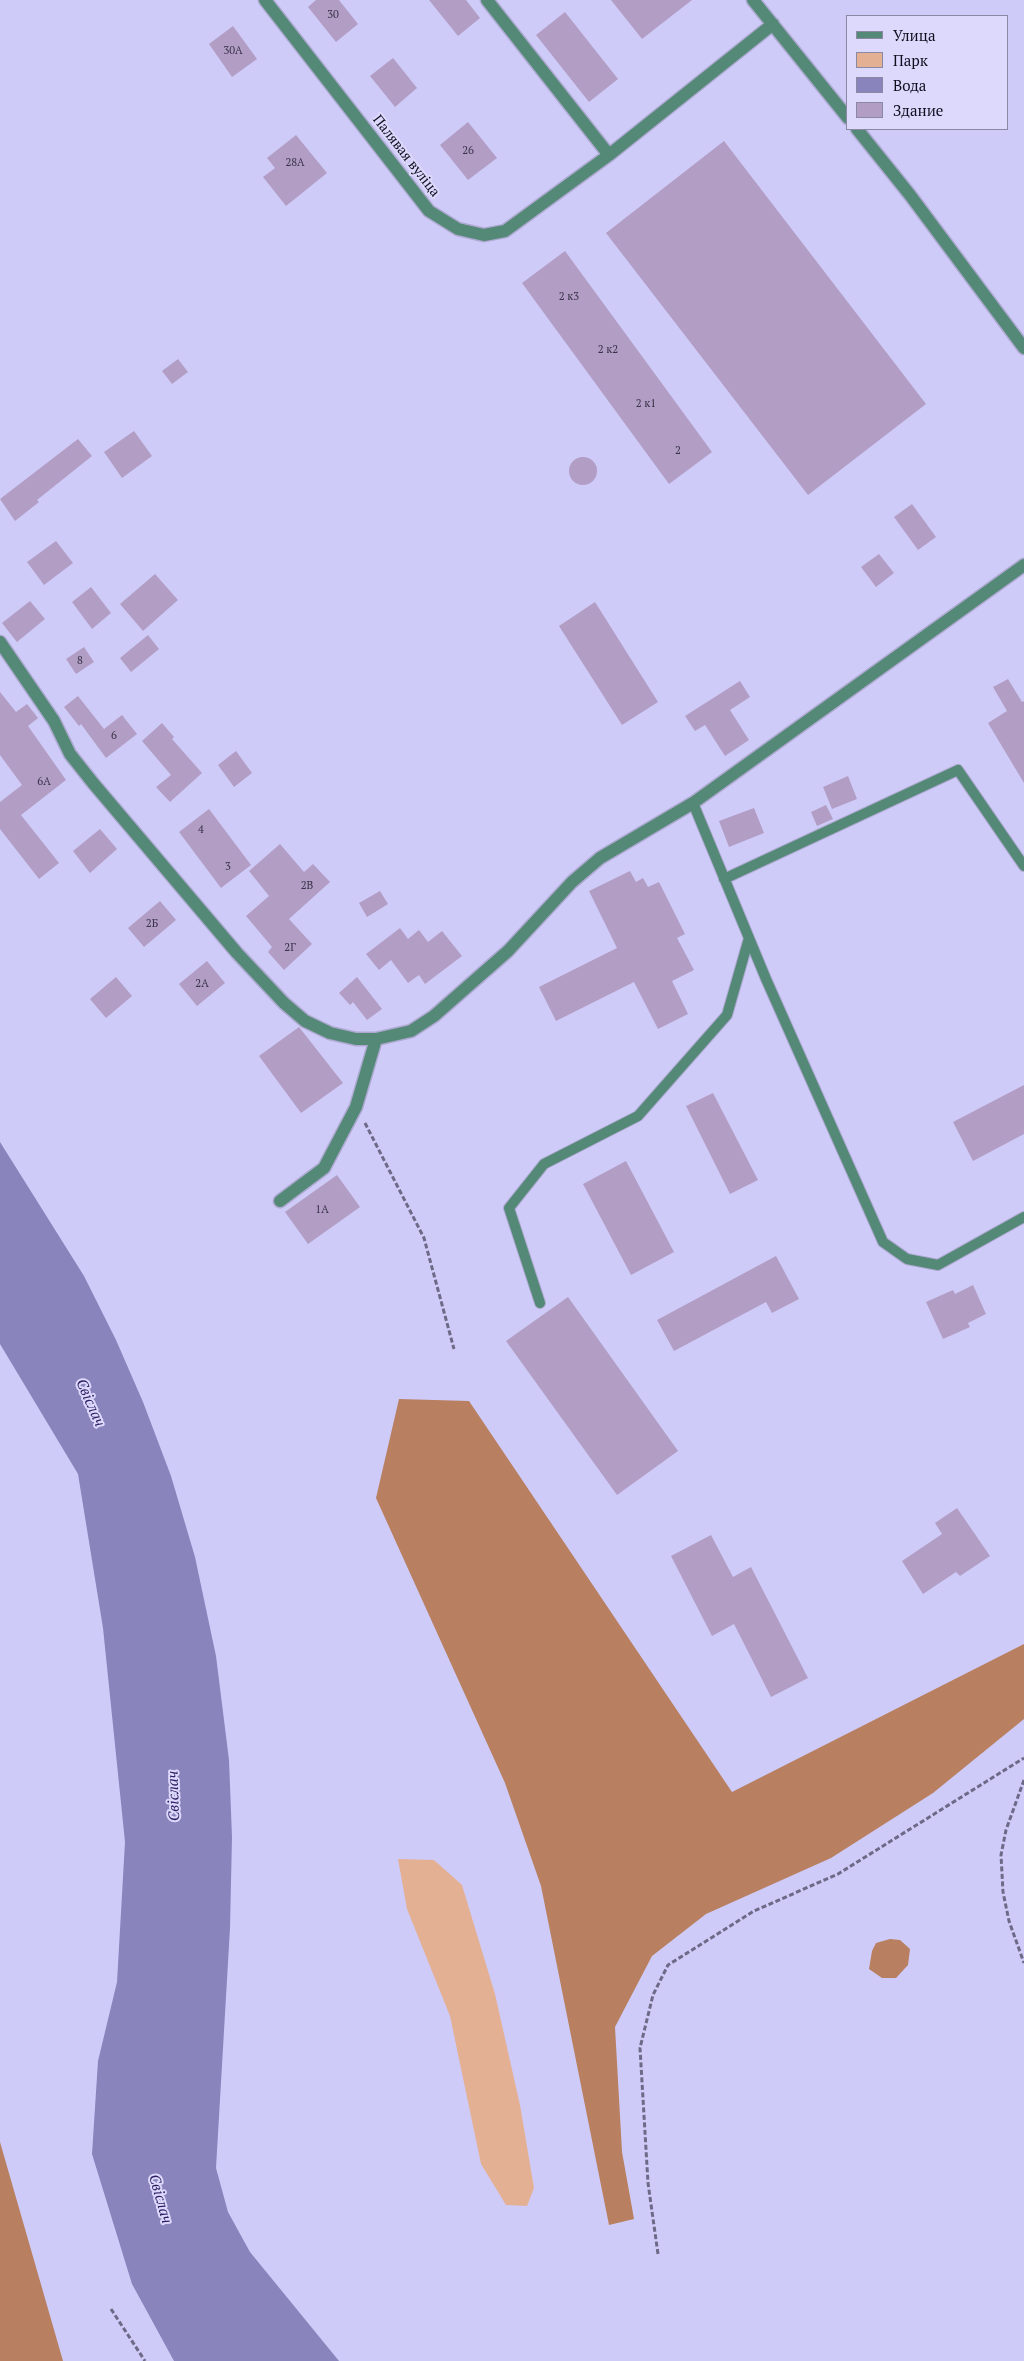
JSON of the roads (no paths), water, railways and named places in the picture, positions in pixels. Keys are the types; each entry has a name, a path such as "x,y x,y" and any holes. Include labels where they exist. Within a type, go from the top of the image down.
{"street":[{"name":"Палявая вуліца","path":"265,0 429,211 458,229 484,235 506,231 609,154 773,24"},
{"path":"487,0 609,154"},
{"path":"754,0 846,115"},
{"path":"857,130 910,195 1024,348"},
{"path":"0,642 54,721 70,754 237,953 277,996 306,1021 330,1033 356,1039 376,1039 411,1031 434,1016 508,950 572,882 600,858 693,803 1024,565"},
{"path":"280,1201 324,1168 356,1107 376,1039"}],"lane":[{"path":"724,879 958,770 1024,866"},
{"path":"693,803 749,938 883,1242 907,1260 938,1265 1024,1217"},
{"path":"540,1303 509,1208 544,1164 638,1116 727,1014 749,938"}],"water":[{"name":"Свіслач","path":"0,1142 84,1276 116,1340 143,1402 171,1476 195,1557 216,1656 229,1760 232,1837 230,1928 216,2168 228,2212 250,2252 339,2361 174,2361 132,2284 92,2154 98,2061 117,1982 125,1842 103,1628 78,1474 0,1344"}]}
